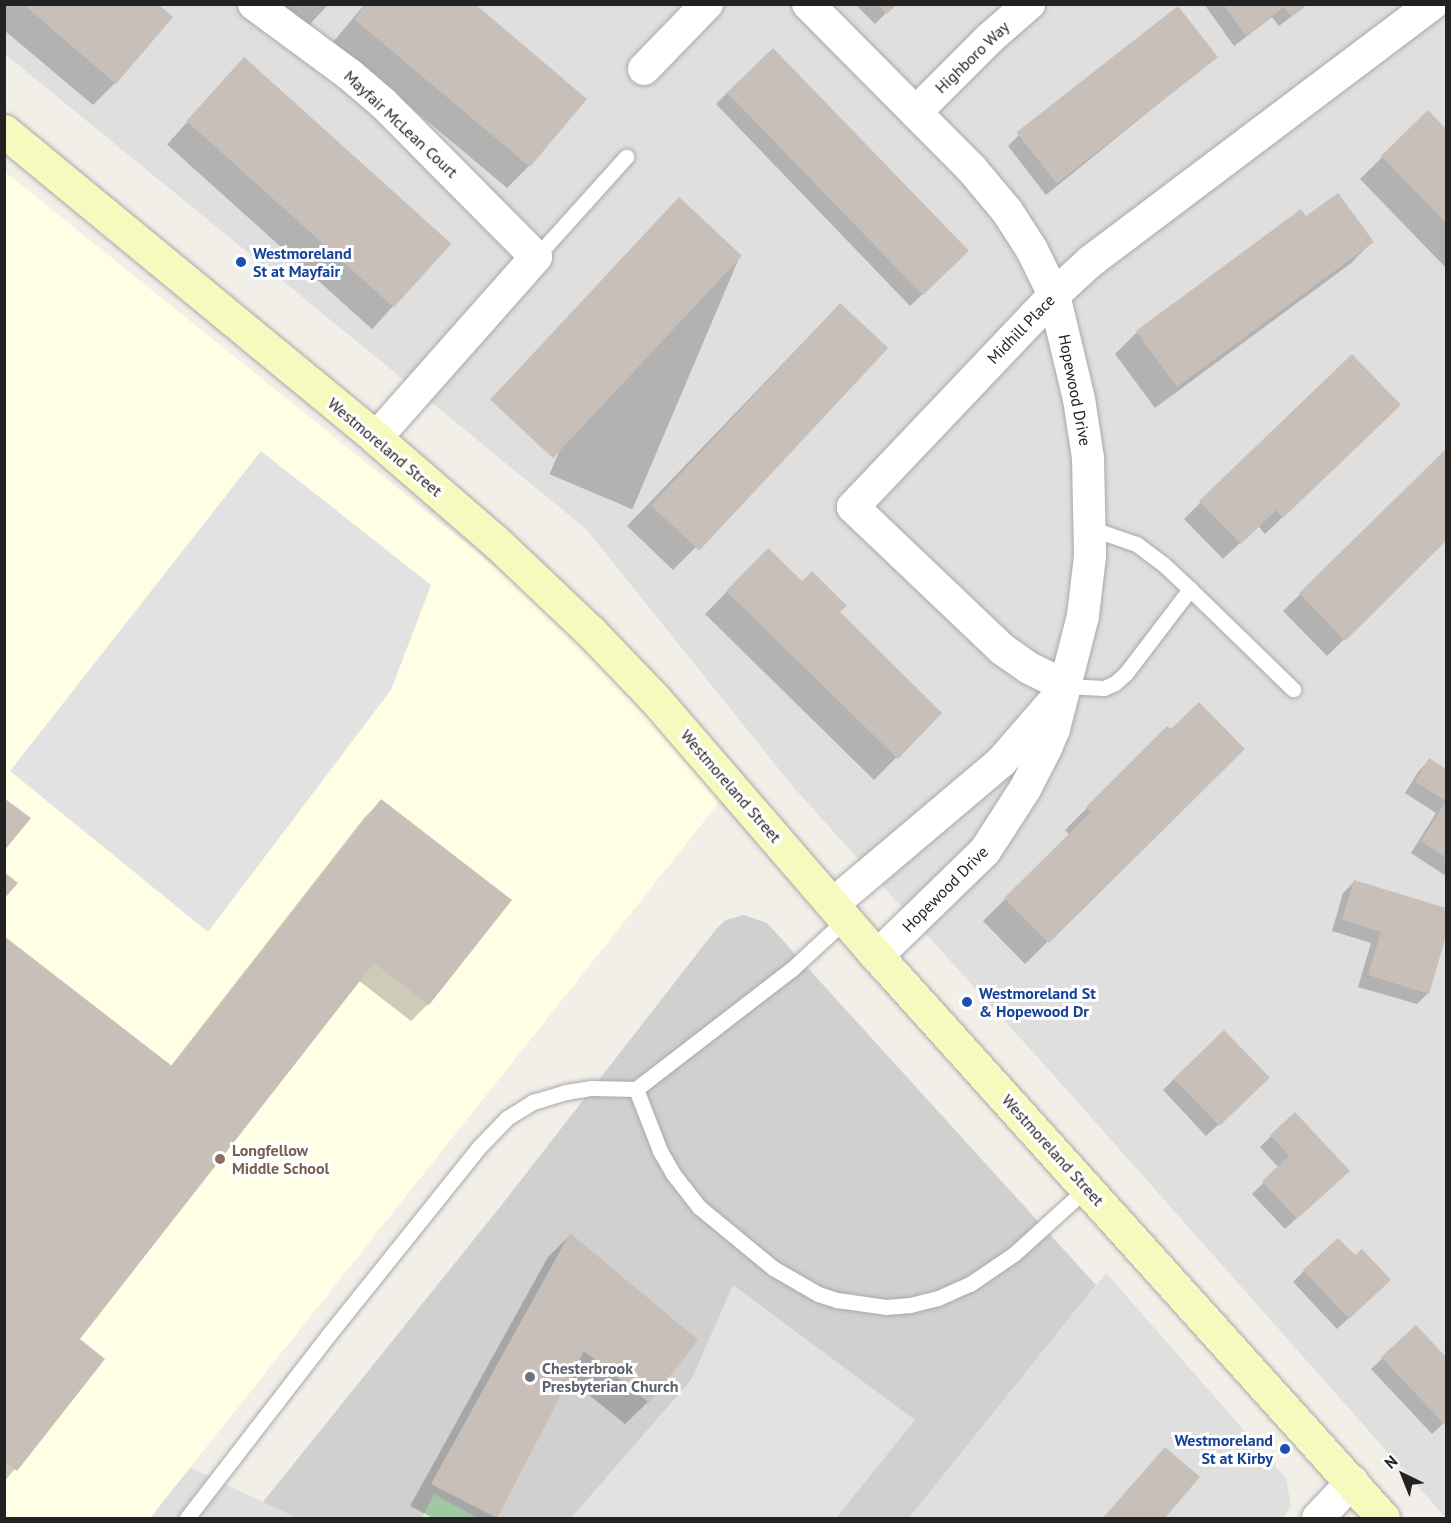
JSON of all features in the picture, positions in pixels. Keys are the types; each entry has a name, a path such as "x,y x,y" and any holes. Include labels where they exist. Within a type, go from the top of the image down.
{"main road":[{"name":"Westmoreland Street","path":"4,130 376,438 495,541 607,649 655,699 877,956 1088,1187 1383,1518"}],"street":[{"name":"Mayfair McLean Court","path":"254,4 349,74 383,103 536,256"},
{"path":"644,69 707,4"},
{"name":"Hopewood Drive","path":"808,4 917,111 971,168 1001,204 1032,250 1054,295 1085,431 1090,528 1083,616 1066,686 1046,748 1004,823 975,862 877,956"},
{"name":"Highboro Way","path":"917,111 990,38 1029,4"},
{"name":"Midhill Place","path":"1066,686 1029,668 1002,649 853,507 1054,295 1122,236 1432,4"},
{"path":"376,438 536,256"},
{"name":"Hopewood Drive","path":"839,912 1002,761 1026,736 1066,686"},
{"path":"1318,1518 1352,1482"}],"lane":[{"path":"1437,4 1446,14"},
{"path":"536,256 626,157"},
{"path":"1090,528 1136,544 1163,564 1293,689"},
{"path":"1066,686 1104,688 1115,683 1126,673 1190,589"},
{"path":"187,1518 330,1333 496,1128 517,1112 551,1096 592,1088 636,1089 792,969 839,912"},
{"path":"636,1089 660,1151 674,1175 699,1207 773,1268 818,1294 837,1300 886,1307 910,1305 938,1298 994,1270 1088,1187"}],"shaded area":[{"path":"4,5 1446,5 1446,1518 1058,1080 795,789 586,529 5,54"},
{"name":"Longfellow Middle School","path":"4,171 560,619 721,800 150,1518 5,1518"},
{"path":"261,451 431,585 391,690 208,932 10,771"},
{"path":"744,915 767,923 1096,1285 909,1518 297,1518 263,1502 500,1207 717,928 726,920"},
{"path":"1106,1273 1286,1478 1291,1507 1282,1518 909,1518"},
{"path":"733,1285 915,1420 836,1518 571,1518 691,1380"},
{"path":"189,1467 297,1518 149,1518"}],"green space":[{"path":"434,1494 478,1518 422,1518"}],"building":[{"path":"23,4 158,4 173,17 116,84"},
{"path":"367,4 475,4 587,99 530,167 354,19"},
{"path":"877,4 897,4 887,14"},
{"path":"1223,4 1307,5 1291,16 1284,7 1246,36"},
{"path":"1178,6 1218,57 1056,183 1016,132"},
{"path":"773,48 969,251 923,295 727,92"},
{"path":"244,57 451,244 394,308 186,121"},
{"path":"1428,110 1446,129 1446,223 1381,156"},
{"path":"1338,193 1374,242 1177,387 1136,331 1301,209 1306,216"},
{"path":"679,197 742,256 553,458 490,400"},
{"path":"840,303 888,348 699,551 651,506"},
{"path":"1352,354 1401,405 1283,518 1276,510 1241,544 1199,501"},
{"path":"1446,449 1446,541 1345,641 1299,593"},
{"path":"768,548 802,581 812,571 847,606 840,612 942,713 898,759 726,591"},
{"path":"1199,702 1245,749 1049,943 1004,898 1091,812 1086,807 1167,726 1171,729"},
{"path":"1429,758 1446,769 1446,801 1415,782"},
{"path":"4,798 31,818 4,851"},
{"path":"381,799 512,900 429,1005 374,963 80,1339 105,1359 17,1471 4,1462 4,936 172,1066"},
{"path":"1446,801 1446,858 1421,841"},
{"path":"4,872 18,883 4,899"},
{"path":"1354,880 1446,908 1446,936 1429,994 1368,975 1381,932 1342,920"},
{"path":"1224,1030 1270,1077 1219,1126 1174,1079"},
{"path":"1295,1112 1350,1171 1297,1219 1262,1181 1289,1156 1270,1135"},
{"name":"Chesterbrook Presbyterian Church","path":"570,1233 698,1340 649,1403 584,1351 497,1518 431,1484"},
{"path":"1338,1238 1355,1255 1362,1249 1391,1280 1349,1319 1303,1270"},
{"path":"1416,1325 1446,1357 1446,1422 1444,1424 1381,1357"},
{"path":"1165,1447 1200,1477 1165,1518 1103,1518"}],"place":[{"name":"Westmoreland St at Mayfair","path":"241,262"},
{"name":"Westmoreland St & Hopewood Dr","path":"967,1002"},
{"name":"Longfellow Middle School","path":"220,1159"},
{"name":"Chesterbrook Presbyterian Church","path":"530,1377"},
{"name":"Westmoreland St at Kirby","path":"1285,1449"}]}
